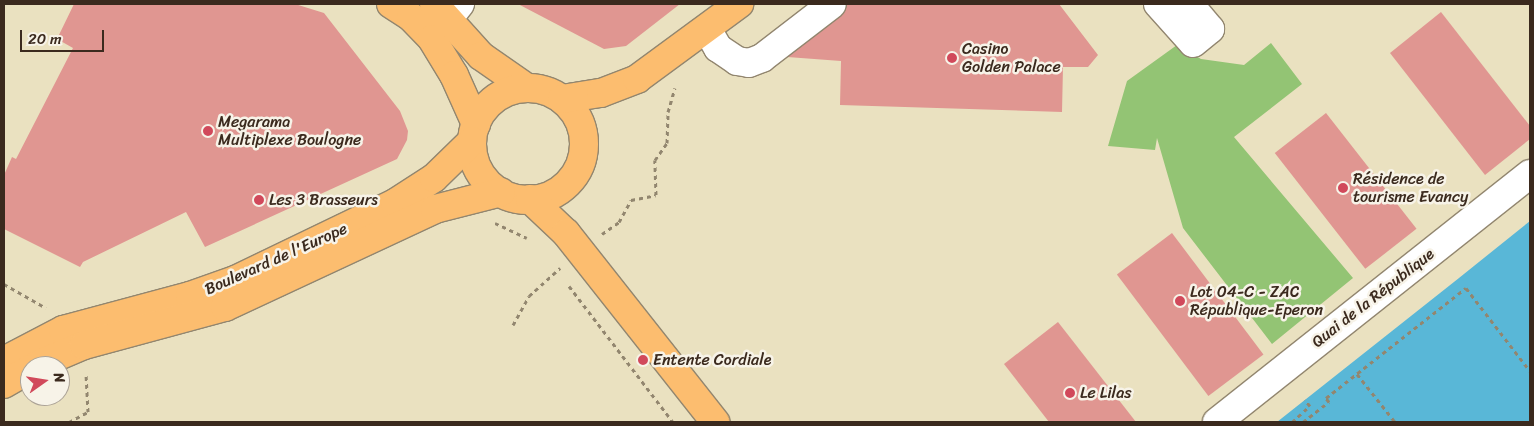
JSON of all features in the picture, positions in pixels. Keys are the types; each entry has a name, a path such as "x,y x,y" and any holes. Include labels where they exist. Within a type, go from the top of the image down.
{"main road":[{"path":"391,4 411,17 432,39 454,75 474,133 474,159 482,175 501,192 530,199 547,196 562,188 574,176 581,160 581,127 562,99 545,90 527,88 496,98 484,110 474,133"},
{"path":"562,99 601,93 625,85 650,71 739,4"},
{"path":"447,9 481,56 527,88"},
{"name":"Boulevard de l'Europe","path":"4,361 63,330 190,296 235,280 395,204 434,178 474,133"},
{"name":"Boulevard de l'Europe","path":"58,356 84,345 225,307 435,209 501,192"},
{"path":"530,199 550,215 580,250 715,422"},
{"path":"4,384 20,374"}],"street":[{"path":"707,28 718,48 737,61 750,63 762,58 832,4"},
{"path":"1158,4 1193,44 1210,28 1189,4"},
{"name":"Quai de la République","path":"1217,422 1530,174"}],"path":[{"path":"513,325 529,296 580,250 619,222 631,200 656,194 655,160 668,143 668,112 674,88 679,84"},
{"path":"486,222 508,227 532,241"},
{"path":"552,264 673,422"},
{"path":"4,284 52,312"},
{"path":"1303,422 1329,402 1326,398 1466,288 1530,371"},
{"path":"69,422 88,412 86,372 82,369"},
{"path":"1358,374 1395,422"},
{"path":"1292,422 1310,406 1305,400"}],"green space":[{"path":"1271,43 1302,84 1234,137 1353,278 1272,344 1183,228 1157,138 1155,150 1108,146 1127,81 1177,45 1201,59 1244,65"}],"water":[{"path":"1530,221 1530,422 1277,422 1459,278"}],"building":[{"name":"Megarama Multiplexe Boulogne","path":"74,4 295,4 324,13 400,111 408,131 407,140 397,159 205,247 186,212 83,262 80,267 4,229 4,175 12,157 16,159 73,48 57,39"},
{"path":"518,4 680,4 626,46 604,49"},
{"name":"Casino Golden Palace","path":"842,4 1059,4 1098,55 1088,67 1063,67 1062,112 840,105 841,61 774,56"},
{"path":"1441,12 1530,126 1530,139 1485,175 1390,53"},
{"name":"Résidence de tourisme Evancy","path":"1326,113 1417,229 1365,269 1275,153"},
{"name":"Lot 04-C - ZAC République-Eperon","path":"1172,233 1263,354 1208,396 1117,275"},
{"name":"Le Lilas","path":"1058,322 1136,422 1049,422 1004,364"}],"place":[{"name":"Casino Golden Palace","path":"952,58"},
{"name":"Megarama Multiplexe Boulogne","path":"208,131"},
{"name":"Résidence de tourisme Evancy","path":"1343,188"},
{"name":"Les 3 Brasseurs","path":"259,200"},
{"name":"Lot 04-C - ZAC République-Eperon","path":"1180,301"},
{"name":"Entente Cordiale","path":"643,360"},
{"name":"Le Lilas","path":"1070,393"}]}
